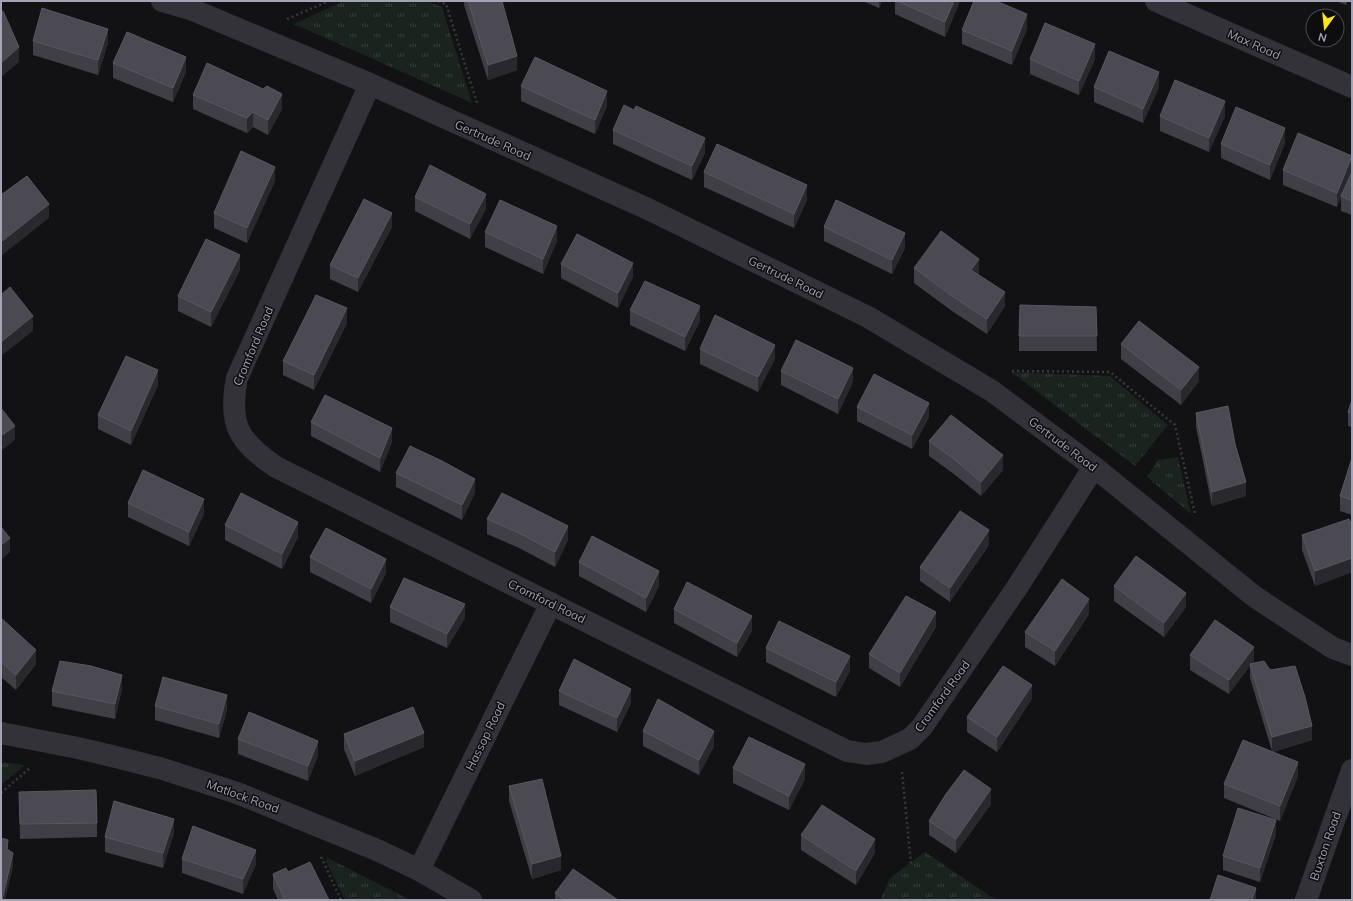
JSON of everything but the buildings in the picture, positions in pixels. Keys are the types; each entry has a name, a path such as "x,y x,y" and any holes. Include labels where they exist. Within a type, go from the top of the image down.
{"street":[{"name":"Gertrude Road","path":"162,1 193,10 370,84 648,209 868,317 992,391 1094,467 1255,597 1333,648 1352,655"},
{"name":"Max Road","path":"1156,1 1352,87"},
{"name":"Cromford Road","path":"370,84 237,378 233,398 235,418 240,433 249,445 276,466 847,751 866,754 882,752 899,745 910,739 922,727 1018,586 1094,467"},
{"name":"Hassop Road","path":"419,870 551,602"},
{"name":"Matlock Road","path":"1,734 78,748 163,769 237,792 377,850 419,870 471,900"},
{"name":"Buxton Road","path":"1306,900 1352,770"}],"path":[{"path":"252,35 329,1"},
{"path":"438,1 446,4 488,137"},
{"path":"1006,371 1110,372 1175,425 1196,518"},
{"path":"1,793 58,744"},
{"path":"899,745 911,864"},
{"path":"303,819 341,900"}],"green space":[{"path":"344,1 427,1 442,7 472,103 294,24"},
{"path":"1011,372 1110,376 1168,425 1135,466"},
{"path":"1178,457 1191,514 1147,477 1158,460"},
{"path":"1,762 25,765 1,785"},
{"path":"925,852 996,900 880,900 890,878"},
{"path":"328,858 410,900 345,900 326,861"}]}
